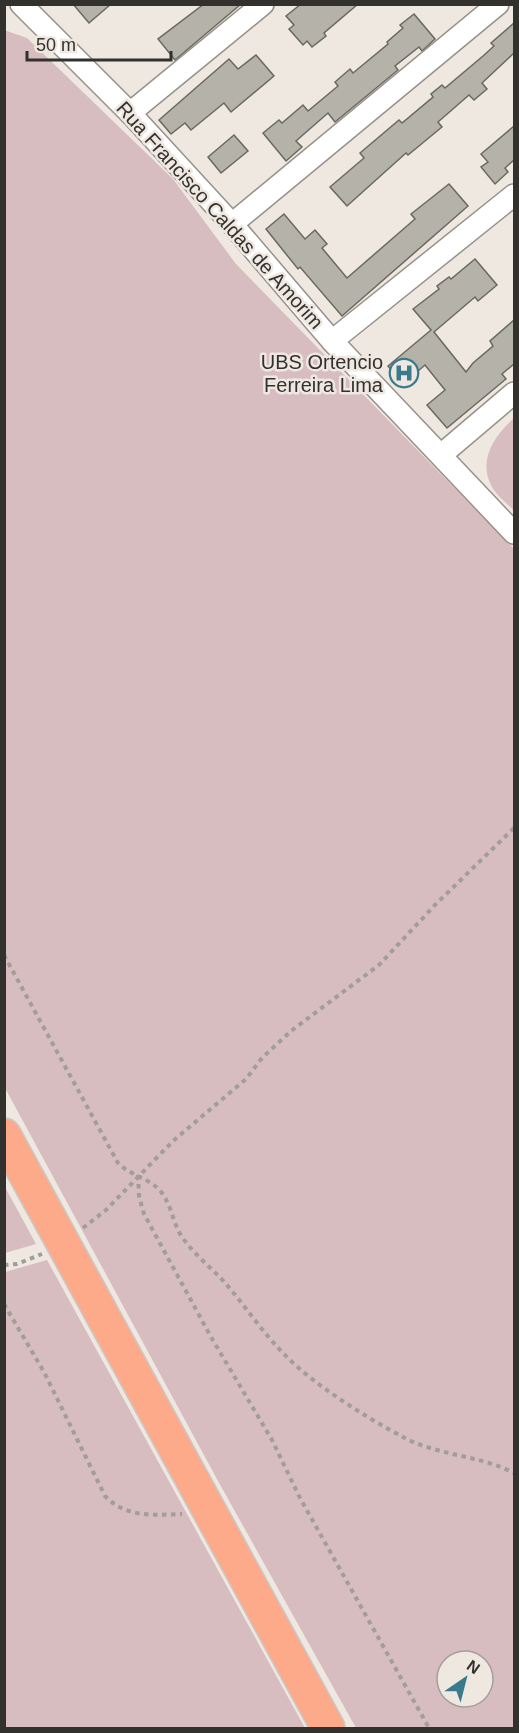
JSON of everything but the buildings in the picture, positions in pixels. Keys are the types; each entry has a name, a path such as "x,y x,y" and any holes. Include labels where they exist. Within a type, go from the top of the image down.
{"highway":[{"path":"4,1135 328,1728"}],"street":[{"path":"130,113 263,4"},
{"path":"232,224 498,4"},
{"name":"Rua Francisco Caldas de Amorim","path":"27,6 232,224 332,341 514,533"},
{"path":"332,341 514,195"},
{"path":"441,455 514,393"}],"path":[{"path":"4,1265 17,1264 65,1247 80,1231 106,1210 138,1174 246,1078 262,1058 291,1031 379,965 435,905 514,828"},
{"path":"4,955 118,1162 127,1172 138,1174 160,1190 167,1201 176,1228 186,1242 225,1282 284,1355 310,1376 402,1437 430,1450 514,1473"},
{"path":"138,1174 139,1196 144,1214 211,1337 272,1440 300,1498 429,1728"},
{"path":"4,1304 44,1372 96,1482 112,1504 134,1513 209,1513"}],"shaded area":[{"path":"4,30 27,38 173,179 236,264 514,549 514,1728 356,1728 218,1481 5,1088"},
{"path":"514,418 514,511 492,487 486,467 490,449 495,440"},
{"path":"5,1187 36,1244 4,1253"},
{"path":"47,1260 305,1728 5,1728 5,1272"}],"place":[{"name":"UBS Ortencio Ferreira Lima","path":"404,373"}]}
